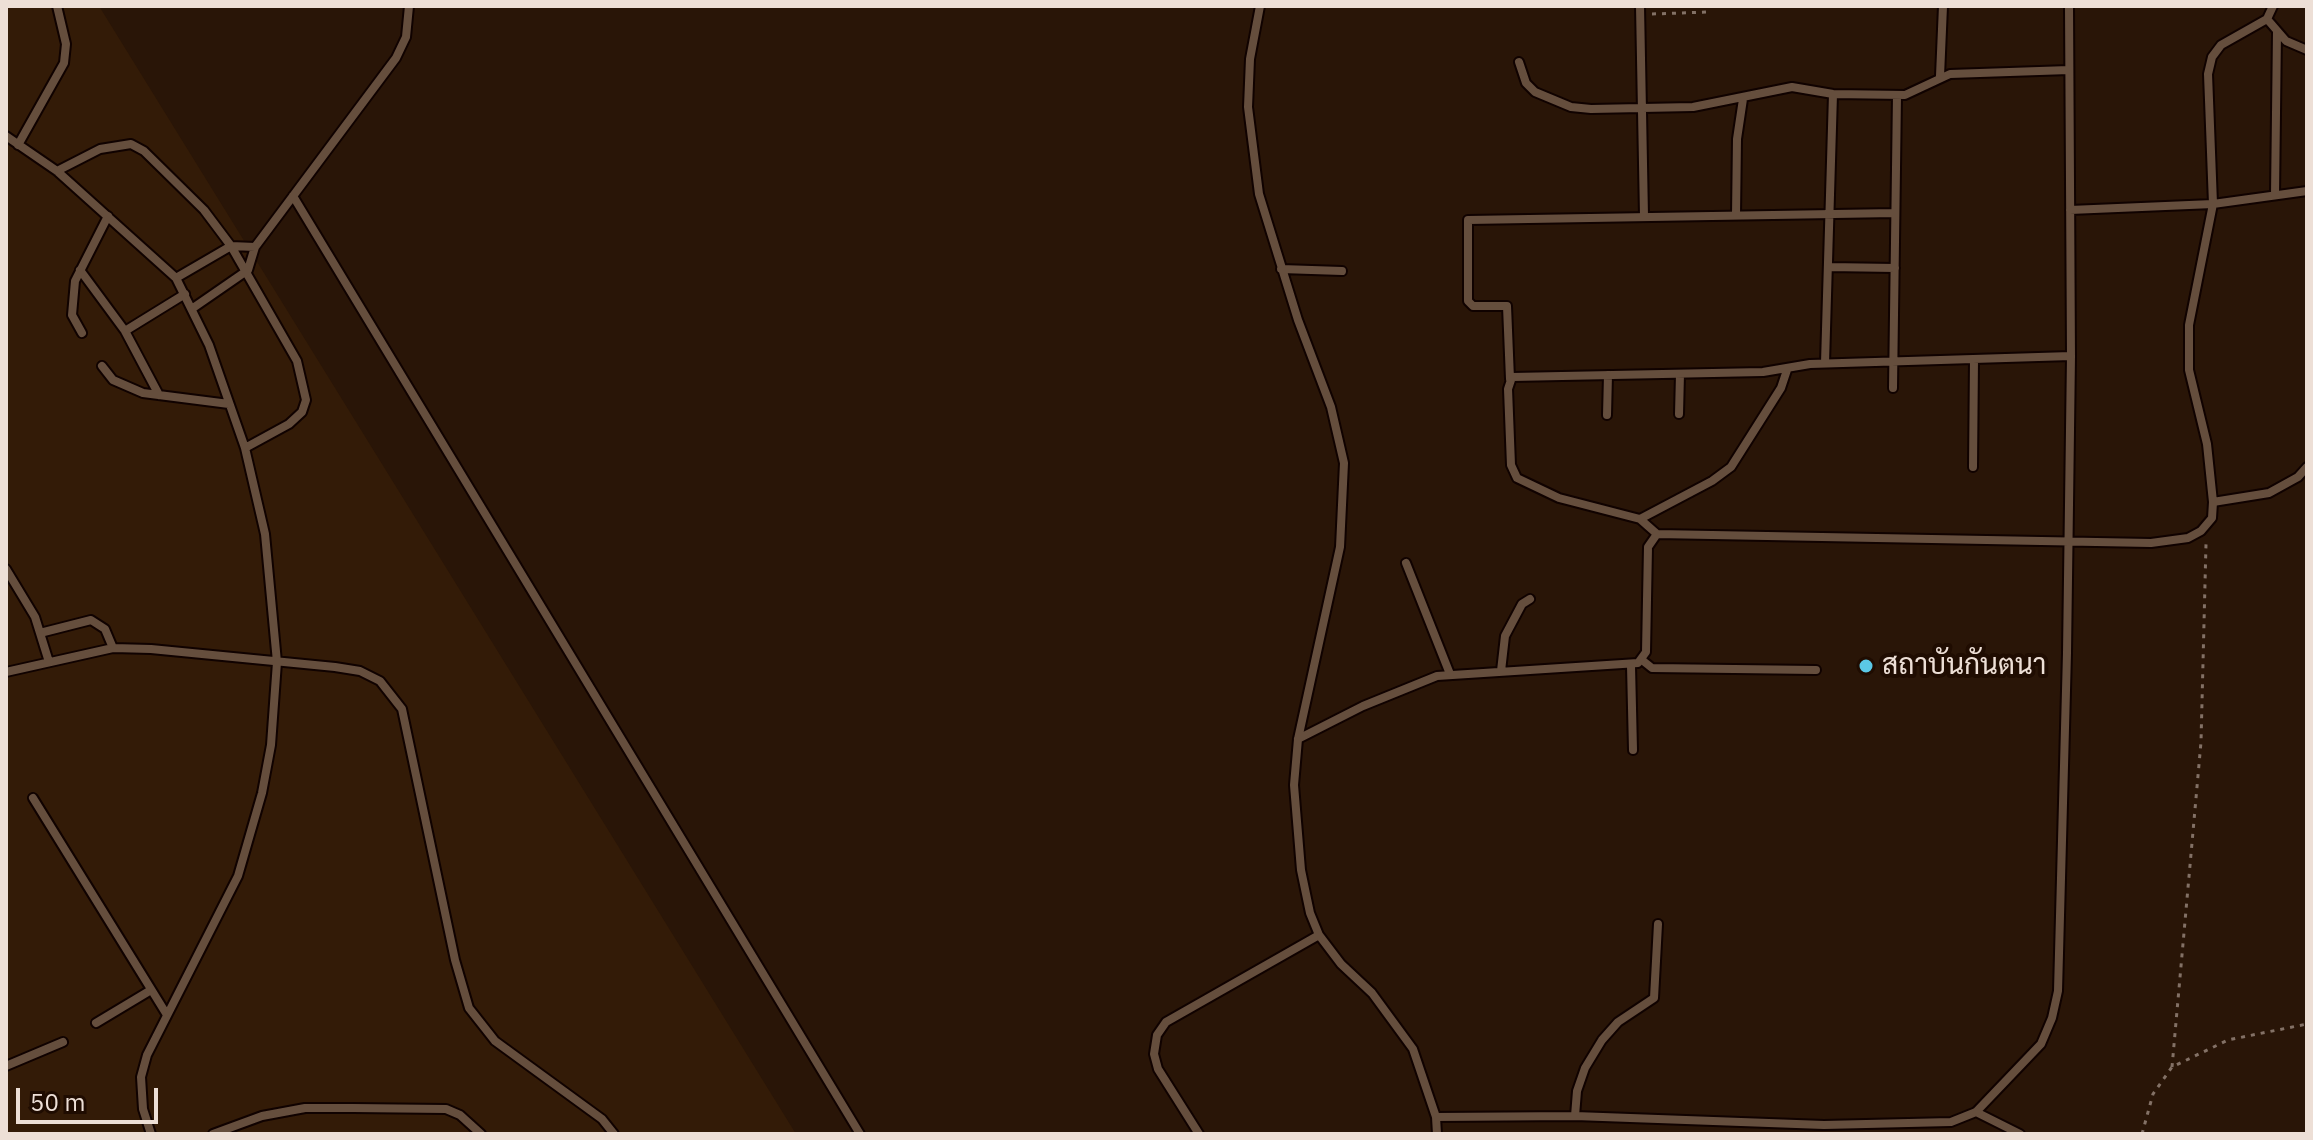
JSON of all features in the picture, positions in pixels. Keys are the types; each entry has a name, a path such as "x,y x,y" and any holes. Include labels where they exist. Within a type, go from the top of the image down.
{"lane":[{"path":"18,145 64,63 66,44 57,6"},
{"path":"193,308 248,270 255,247 396,58 406,37 409,6"},
{"path":"1260,6 1250,59 1248,107 1259,194 1281,269 1331,407 1344,463 1340,547 1298,739 1295,823 1310,913 1319,935 1341,964 1372,993 1413,1049 1436,1117 1437,1134"},
{"path":"1940,76 1943,6"},
{"path":"1436,1117 1575,1116 1796,1124 1951,1122 1976,1112 2041,1044 2052,1018 2058,991 2071,356 2069,6"},
{"path":"1895,213 1466,222 1468,301 1473,306 1507,306 1511,465 1517,478 1559,498 1640,519 1657,534 2151,543 2188,538 2201,531 2212,518 2213,502 2207,444 2189,370 2189,325 2213,204 2208,97 2212,57 2234,35 2267,19 2273,6"},
{"path":"1640,10 1644,216"},
{"path":"2267,19 2286,41 2307,50"},
{"path":"2275,195 2277,32"},
{"path":"1519,62 1526,83 1553,102 1591,109 1707,105 1792,87 1833,94 1897,95 1913,92 1940,76 2069,70"},
{"path":"1825,363 1833,94"},
{"path":"1893,388 1897,95"},
{"path":"1736,215 1737,139 1743,99"},
{"path":"6,136 57,171 176,278 193,308 245,448 265,534 277,662 271,745 250,840 238,876 147,1055 141,1077 143,1109 151,1134"},
{"path":"57,171 100,149 131,144 144,151 204,210 248,270 297,361 306,400 302,412 289,424 245,448"},
{"path":"2070,210 2157,209 2307,191"},
{"path":"293,196 860,1134"},
{"path":"82,333 72,315 71,298 80,270 108,216"},
{"path":"176,278 231,246 255,247"},
{"path":"1828,267 1895,268"},
{"path":"1281,269 1342,271"},
{"path":"80,270 125,331 159,395"},
{"path":"125,331 185,294"},
{"path":"1510,379 1787,370 1825,363 2071,356"},
{"path":"1973,467 1974,360"},
{"path":"102,366 113,380 128,388 229,404"},
{"path":"1640,519 1712,481 1731,467 1781,388 1787,370"},
{"path":"1679,414 1680,374"},
{"path":"1607,415 1608,375"},
{"path":"2213,502 2269,493 2298,477 2307,467"},
{"path":"1298,739 1363,706 1450,674 1631,666 1642,660 1646,652 1648,547 1657,534"},
{"path":"1406,563 1450,674"},
{"path":"6,569 35,617 49,662"},
{"path":"1501,671 1505,636 1522,604 1530,599"},
{"path":"40,633 91,620 105,629 113,648"},
{"path":"6,672 113,648 195,651 360,671 380,681 402,709 455,960 469,1008 495,1041 602,1119 614,1134"},
{"path":"1642,660 1652,668 1816,670"},
{"path":"1631,666 1633,750"},
{"path":"33,798 167,1015"},
{"path":"1575,1116 1577,1091 1585,1068 1602,1040 1618,1022 1654,998 1658,924"},
{"path":"1199,1134 1158,1069 1154,1054 1157,1035 1166,1022 1319,935"},
{"path":"96,1023 151,990"},
{"path":"6,1066 63,1042"},
{"path":"213,1134 262,1116 305,1108 353,1108 446,1109 460,1115 481,1134"},
{"path":"1976,1112 2020,1134"},
{"path":"1946,1134 1951,1122"}],"path":[{"path":"1640,10 1709,12"},
{"path":"2172,1067 2201,742 2207,562 2201,531"},
{"path":"2142,1134 2153,1094 2172,1067 2228,1040 2307,1024"}],"shaded area":[{"path":"6,6 99,6 796,1134 6,1134"}],"place":[{"name":"สถาบันกันตนา","path":"1866,666"}]}
